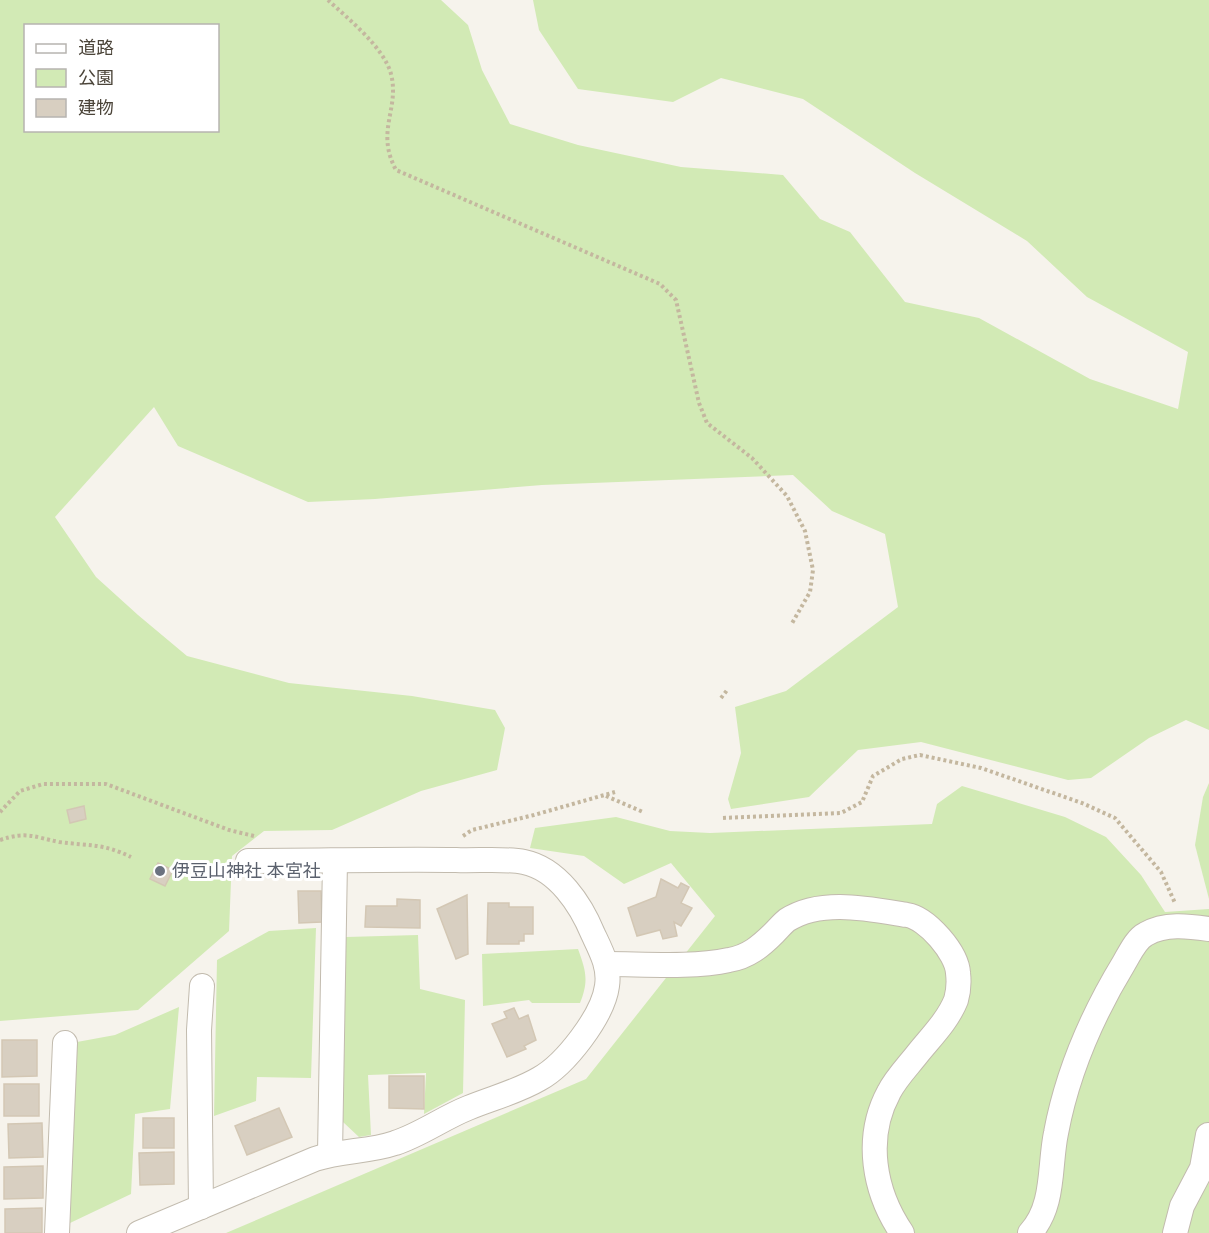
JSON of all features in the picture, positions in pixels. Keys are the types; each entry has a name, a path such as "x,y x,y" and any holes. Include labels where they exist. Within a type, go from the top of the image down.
{"street":[{"path":"139,1233 330,1154 375,1149 396,1143 468,1108 541,1079 560,1063 581,1038 600,1009 607,986 606,964 586,918 564,887 546,871 524,862 248,861"},
{"path":"330,1154 335,861"},
{"path":"606,964 729,960 748,954 762,945 787,920 809,910 839,908 912,916 934,931 949,951 959,972 957,999 889,1092 878,1123 874,1145 876,1171 883,1200 902,1233"},
{"path":"1030,1233 1039,1223 1048,1196 1056,1133 1067,1090 1087,1036 1113,981 1133,947 1144,934 1161,928 1197,928"},
{"path":"201,1207 199,1030 202,986"},
{"path":"57,1233 65,1043"},
{"path":"1175,1233 1182,1206 1202,1168 1209,1133"}],"path":[{"path":"328,0 376,49 391,72 393,85 386,143 389,158 396,170 651,279 660,284 676,300 699,403 707,423 752,458 788,496 805,531 813,570 810,592 791,625"},
{"path":"721,698 729,689"},
{"path":"723,818 841,813 862,801 873,776 902,759 920,754 970,766 1082,803 1115,818 1161,872 1197,928"},
{"path":"0,812 20,791 43,784 106,784 229,830 259,837"},
{"path":"441,860 449,845 472,830 615,792"},
{"path":"605,795 642,812"},
{"path":"0,840 31,834 59,842 112,848 131,858"}],"green space":[{"path":"0,0 441,0 468,25 482,70 510,124 578,145 681,167 783,175 820,219 850,232 905,302 979,318 1090,379 1178,409 1188,352 1087,297 1027,241 915,173 803,99 721,78 673,102 578,89 539,30 533,0 1209,0 1209,730 1186,720 1149,738 1091,778 1068,780 921,742 858,750 809,797 731,809 728,799 741,753 735,707 786,691 898,607 885,534 832,511 793,475 542,485 375,499 308,502 178,446 154,407 55,517 96,577 187,656 289,683 412,696 495,710 505,728 497,770 421,791 332,830 264,831 232,856 229,931 138,1010 0,1021"},
{"path":"1209,783 1209,899 1195,845 1203,797"},
{"path":"962,786 1065,817 1106,837 1141,875 1165,912 1209,909 1209,1233 226,1233 586,1079 715,916 671,863 624,884 584,856 530,848 535,828 616,817 670,831 710,833 932,824 937,804"},
{"path":"316,928 311,1078 257,1077 256,1101 214,1116 217,960 269,931"},
{"path":"418,935 420,989 465,1000 463,1093 424,1114 426,1073 368,1075 371,1135 359,1137 343,1122 346,937"},
{"path":"578,949 585,976 585,988 580,1003 532,1003 529,1000 483,1006 482,954"},
{"path":"179,1007 170,1109 135,1114 131,1194 70,1223 77,1042 115,1035"}],"building":[{"path":"84,806 86,819 70,823 67,810"},
{"path":"158,863 173,870 165,886 150,879"},
{"path":"661,879 678,888 681,883 689,887 681,903 692,908 681,926 674,922 677,936 663,939 660,930 637,936 628,908 656,897"},
{"path":"298,891 321,891 322,922 299,923"},
{"path":"467,895 468,954 456,959 437,909"},
{"path":"397,899 420,900 420,928 365,927 366,906 397,906"},
{"path":"488,903 509,903 509,907 533,907 533,934 524,934 524,941 519,941 519,944 487,944"},
{"path":"514,1008 519,1019 528,1015 536,1040 524,1046 526,1049 507,1057 492,1024 507,1018 504,1012"},
{"path":"2,1040 37,1040 37,1076 2,1077"},
{"path":"389,1076 424,1076 424,1109 389,1108"},
{"path":"4,1084 39,1084 39,1116 4,1116"},
{"path":"279,1108 292,1137 247,1155 235,1126"},
{"path":"143,1118 174,1118 174,1148 143,1148"},
{"path":"42,1123 43,1157 9,1158 8,1124"},
{"path":"174,1152 174,1184 140,1185 139,1153"},
{"path":"43,1166 43,1198 4,1199 4,1167"},
{"path":"42,1208 42,1233 5,1233 5,1209"}],"place":[{"name":"伊豆山神社 本宮社","path":"160,871"}]}
